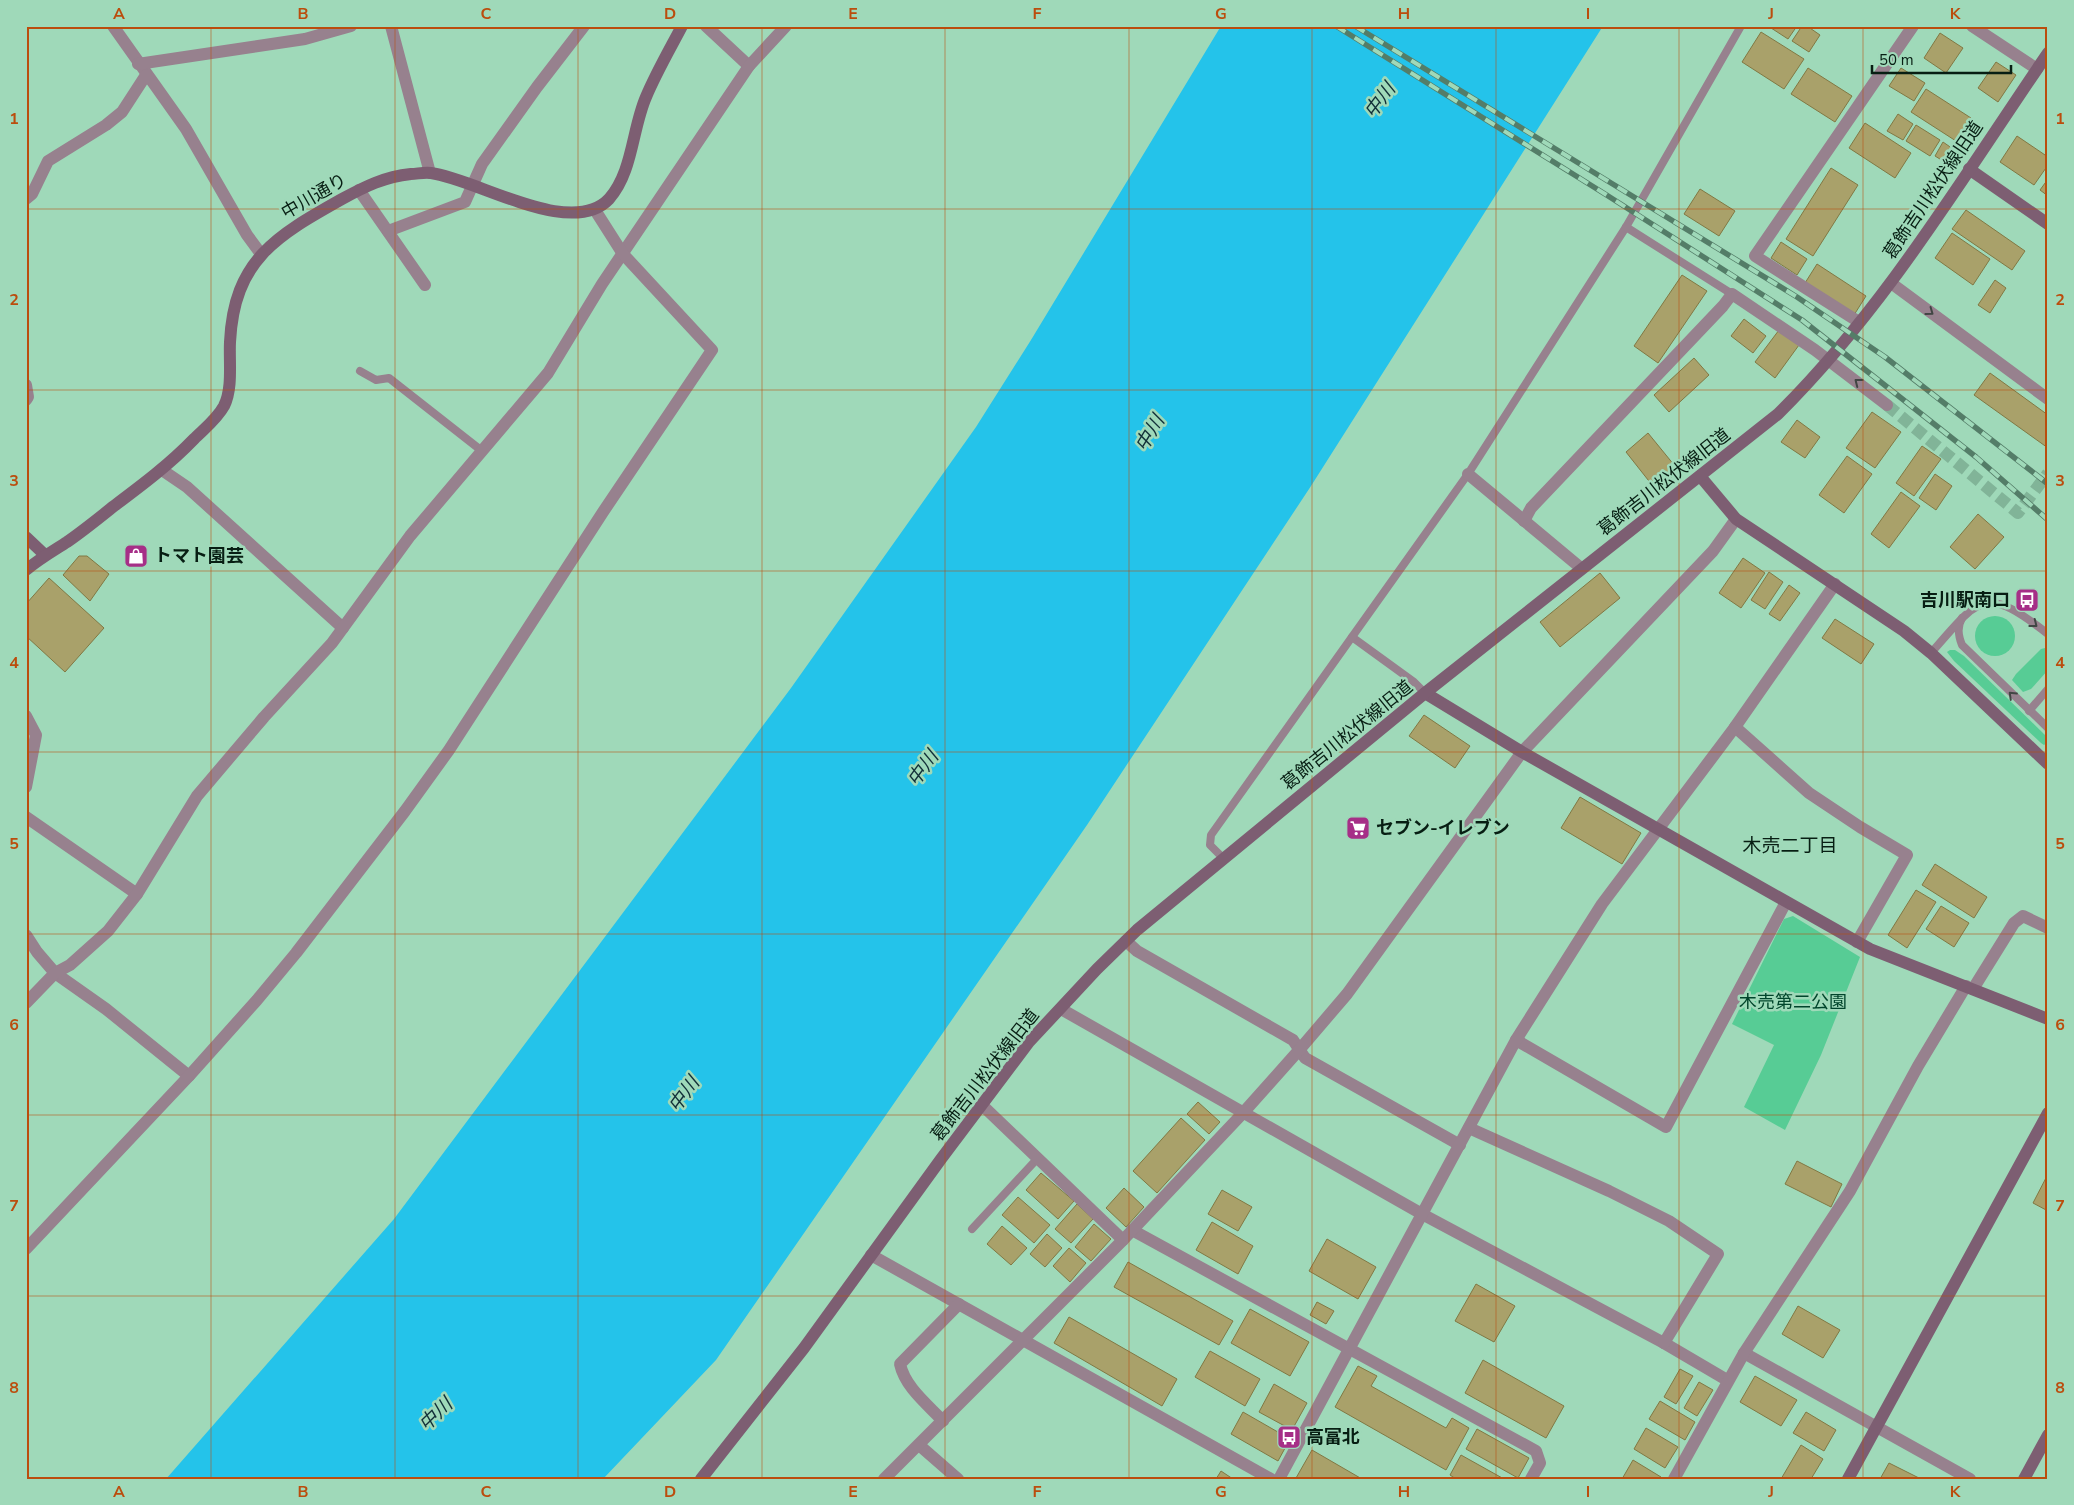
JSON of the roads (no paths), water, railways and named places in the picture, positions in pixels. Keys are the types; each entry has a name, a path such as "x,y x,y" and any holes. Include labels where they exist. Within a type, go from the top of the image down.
{"street":[{"path":"113,26 138,64 186,129 247,235 261,254"},
{"path":"138,64 305,39 351,26"},
{"path":"391,26 430,173"},
{"path":"388,232 464,202 474,186 482,164 537,86 584,26"},
{"path":"26,1249 189,1076 296,953 449,750 593,528 712,350 623,254 595,210 609,198 618,184 626,167 646,95 682,26"},
{"path":"706,26 749,66"},
{"path":"26,1004 55,973 70,965 108,931 137,894 197,796 264,717 332,643 410,536 548,373 623,254 749,66 786,26"},
{"path":"1859,322 1755,256 1913,26"},
{"path":"1972,26 2037,69"},
{"name":"葛飾吉川松伏線旧道","path":"701,1479 804,1348 871,1254 1029,1042 1097,969 1126,941 1224,858 1425,693 1778,414 1829,360 1891,283 2048,53"},
{"path":"26,200 32,194 48,161 106,125 122,112 146,75"},
{"path":"1969,169 2048,224"},
{"name":"中川通り","path":"26,570 45,555 67,542 162,470 215,418 224,406 228,392 231,322 243,280 261,254 289,230 359,190 390,176 430,173 532,206 562,213 595,210"},
{"path":"359,190 425,285"},
{"path":"1891,283 2048,399"},
{"path":"1524,521 1531,508 1723,306 1732,294 1829,360 1886,405"},
{"path":"26,385 28,397 26,400"},
{"path":"162,470 187,487 343,628"},
{"path":"1468,474 1581,568"},
{"path":"1700,476 1736,520 1904,631 1931,653 2047,762"},
{"path":"884,1479 1123,1240 1243,1113 1300,1049 1347,994 1522,752 1718,546 1736,520"},
{"path":"26,537 45,555"},
{"path":"1279,1479 1516,1040 1602,904 1735,727 1835,584"},
{"path":"1425,693 1522,752 1870,949 2048,1019"},
{"path":"26,716 36,735 26,787"},
{"path":"1735,727 1809,793 1907,855 1857,942"},
{"path":"26,817 137,894"},
{"path":"1516,1040 1666,1127 1786,902"},
{"path":"1674,1479 1727,1380 1850,1191 1918,1066 1970,987 2014,923 2023,916 2048,928"},
{"path":"26,935 37,952 55,973 106,1010 189,1076"},
{"path":"1126,941 1137,952 1293,1040 1305,1058 1460,1145"},
{"path":"1061,1009 1422,1214 1664,1343 1727,1380"},
{"path":"982,1105 1123,1240"},
{"path":"1848,1479 2046,1119"},
{"path":"1469,1128 1618,1195 1669,1221 1718,1254 1664,1343"},
{"path":"1132,1230 1536,1451 1540,1463 1530,1479"},
{"path":"871,1254 1271,1479"},
{"path":"943,1421 902,1375 900,1364 959,1304"},
{"path":"1744,1353 1970,1479"},
{"path":"2024,1479 2048,1435"},
{"path":"918,1445 958,1479"}],"lane":[{"path":"1224,858 1210,844 1210,835 1468,474 1626,227 1741,26"},
{"path":"1626,227 1732,294"},
{"path":"360,371 376,380 389,378 482,451"},
{"path":"1931,653 1962,618 1975,606 1984,603 2005,605 2020,613 2048,634"},
{"path":"1962,618 1958,625 1959,638 1962,645 2048,728"},
{"path":"1352,638 1414,682 1425,693"},
{"path":"2029,711 2048,689"},
{"path":"972,1229 1038,1159"}],"water":[{"name":"中川","path":"1221,26 1603,26 1311,486 1087,825 716,1360 603,1479 166,1479 394,1219 791,688 976,427 1031,340"}],"tunnel":[{"path":"1887,405 2018,513 2048,473"}],"railway":[{"path":"1336,26 1802,320 1976,457 2048,520"},
{"path":"1355,26 1797,297 1885,357 2048,484"}],"place":[{"name":"トマト園芸","path":"136,556"},
{"name":"吉川駅南口","path":"2027,600"},
{"name":"セブン-イレブン","path":"1358,828"},
{"name":"高富北","path":"1289,1437"}],"district":[{"name":"木売二丁目","path":"1790,845"}],"park label":[{"name":"木売第二公園","path":"1793,1002"}]}
